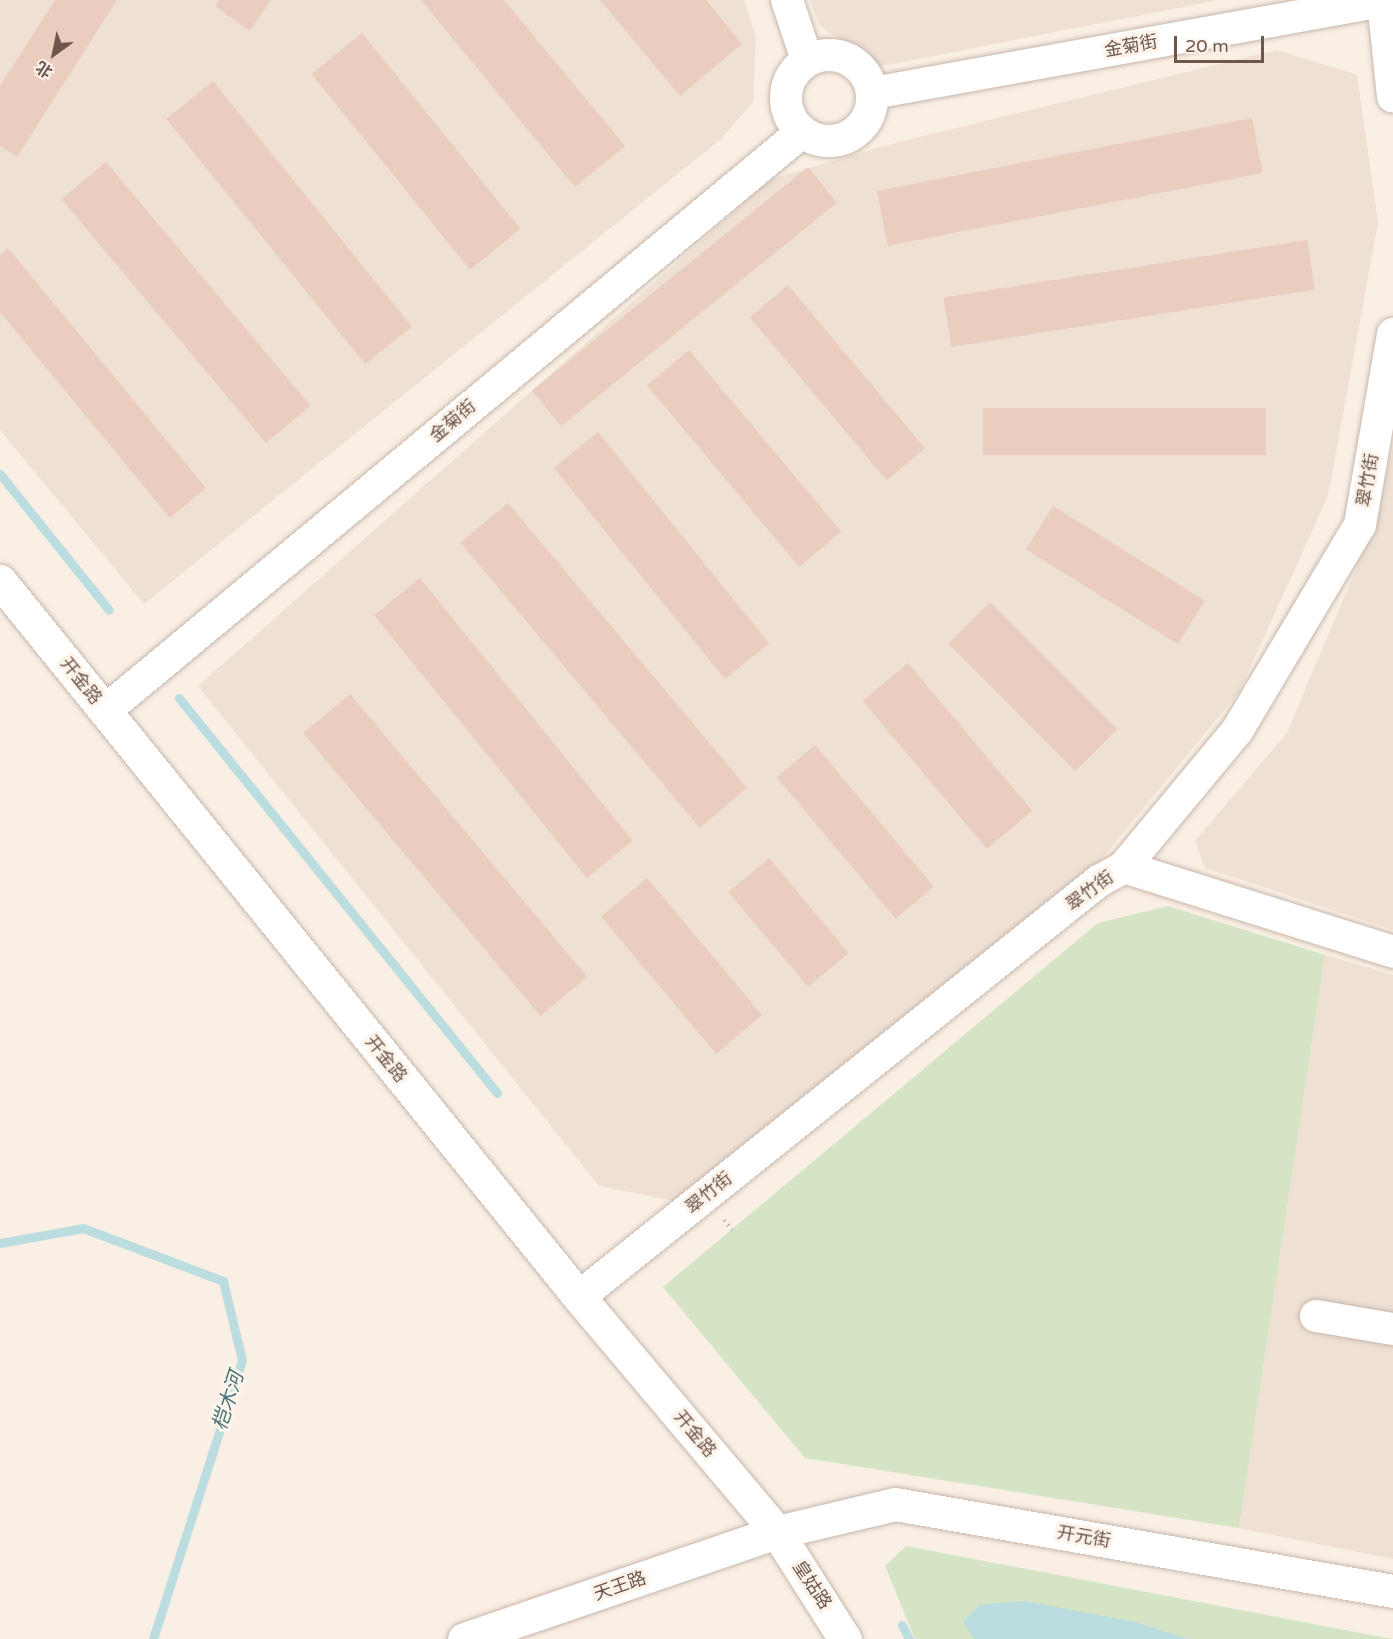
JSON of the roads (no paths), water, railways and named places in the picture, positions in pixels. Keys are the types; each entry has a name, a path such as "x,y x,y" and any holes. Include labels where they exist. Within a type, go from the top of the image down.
{"street":[{"path":"787,0 807,60"},
{"path":"1385,0 1393,96"},
{"name":"金菊街","path":"873,93 1385,0"},
{"path":"834,55 848,59 868,79 873,93 867,121 844,140 829,142 802,132 792,121 786,94 797,69 807,60 834,55"},
{"name":"金菊街","path":"105,711 802,132"},
{"name":"翠竹街","path":"579,1297 1090,889 1124,867 1237,731 1360,525 1393,334"},
{"name":"开金路","path":"0,581 579,1297 777,1532"},
{"path":"1124,867 1393,952"},
{"path":"1316,1316 1393,1329"},
{"name":"开元街","path":"777,1532 895,1504 1393,1591"},
{"name":"天王路","path":"464,1639 777,1532"},
{"name":"皇姑路","path":"777,1532 844,1639"}],"water":[{"path":"1025,1601 1135,1622 1188,1639 974,1639 963,1622 979,1605"}],"waterway":[{"path":"0,474 109,610"},
{"path":"179,698 497,1093"},
{"name":"桤木河","path":"0,1243 83,1228 223,1281 242,1360 153,1639"},
{"path":"902,1625 909,1639"}]}
